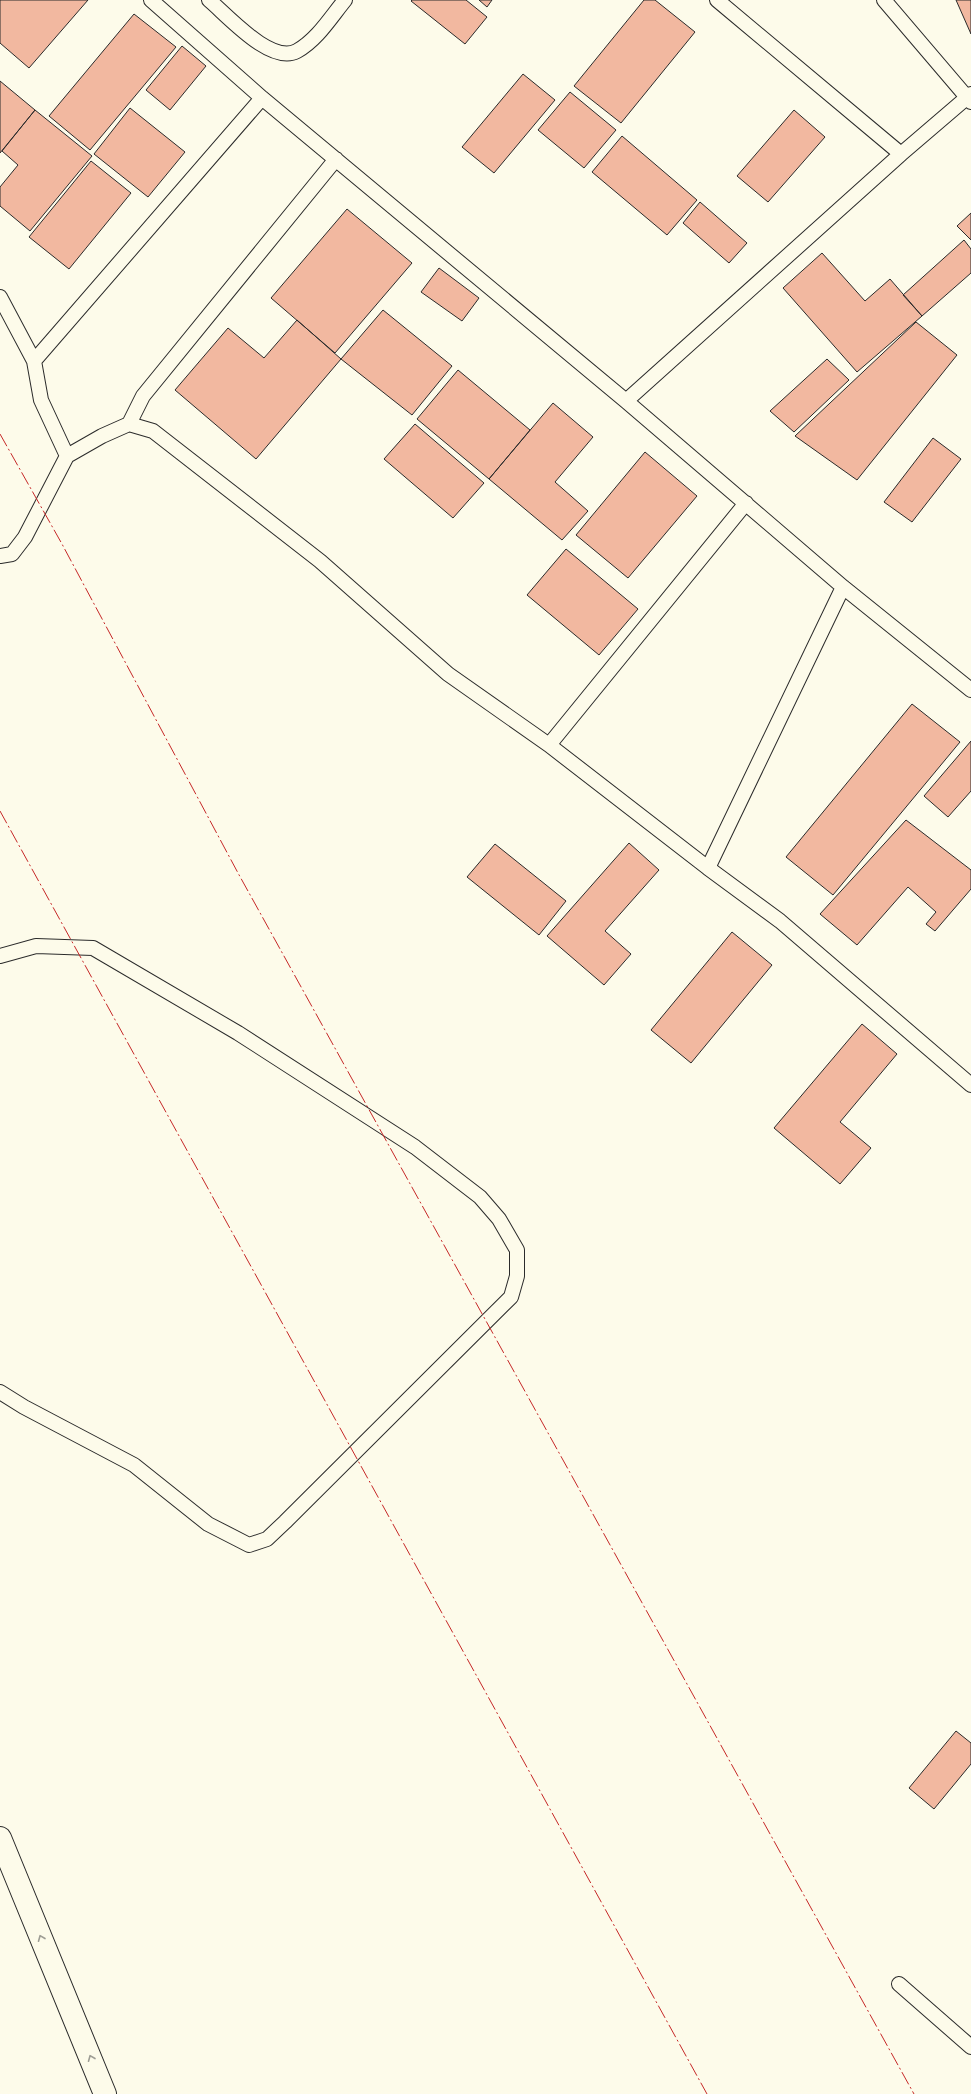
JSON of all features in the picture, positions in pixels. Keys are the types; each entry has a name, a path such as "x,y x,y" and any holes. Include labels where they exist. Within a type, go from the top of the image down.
{"highway":[{"path":"0,1838 105,2094"}],"street":[{"path":"151,0 262,98 626,401 844,587 971,690"},
{"path":"209,0 264,47 280,54 296,52 313,38 345,0"},
{"path":"717,0 901,154"},
{"path":"626,401 901,154 970,98 884,0"},
{"path":"34,361 262,98"},
{"path":"0,556 12,554 25,537 67,456 102,436 129,424 143,396 336,159"},
{"path":"0,297 34,361 41,400 67,456"},
{"path":"129,424 153,431 320,561 448,674 549,745 780,922 971,1085"},
{"path":"549,745 746,503"},
{"path":"708,868 844,587"},
{"path":"0,956 36,946 93,948 238,1033 415,1147 480,1197 499,1219 517,1250 518,1276 511,1297 285,1522 267,1539 249,1545 208,1524 134,1466 24,1407 0,1392"},
{"path":"898,1984 971,2047"}],"building":[{"path":"0,0 88,0 29,68 0,43"},
{"path":"466,0 487,17 465,44 411,1"},
{"path":"479,0 492,0 487,7"},
{"path":"644,0 655,0 695,32 621,123 574,86"},
{"path":"956,0 971,0 971,34"},
{"path":"134,14 176,47 90,150 49,116"},
{"path":"182,46 206,66 170,110 146,90"},
{"path":"523,74 555,100 494,173 462,147"},
{"path":"0,81 35,110 0,153"},
{"path":"570,92 616,130 584,168 538,130"},
{"path":"130,108 185,152 148,197 94,154"},
{"path":"35,110 92,156 30,231 0,206 0,187 18,165 2,151"},
{"path":"794,110 825,137 768,202 737,176"},
{"path":"622,136 697,200 667,235 592,172"},
{"path":"91,161 131,193 69,269 29,237"},
{"path":"700,202 747,243 729,263 683,223"},
{"path":"347,209 412,263 335,353 271,298"},
{"path":"971,213 971,240 957,226"},
{"path":"964,240 971,249 971,273 922,316 903,295"},
{"path":"822,253 865,301 890,279 922,316 857,372 783,288"},
{"path":"439,268 479,298 462,321 421,292"},
{"path":"383,310 452,366 412,415 341,359"},
{"path":"297,320 341,359 256,459 175,390 228,328 264,358"},
{"path":"916,322 957,355 857,480 795,436"},
{"path":"827,359 849,380 794,432 770,411"},
{"path":"458,370 530,430 489,479 417,419"},
{"path":"553,403 593,437 555,482 588,511 562,540 489,479"},
{"path":"415,424 484,483 453,518 384,459"},
{"path":"933,438 961,459 912,522 884,502"},
{"path":"645,452 697,496 628,578 576,535"},
{"path":"566,549 638,609 599,655 527,595"},
{"path":"912,704 960,742 833,895 786,857"},
{"path":"971,741 971,791 948,817 924,796"},
{"path":"906,820 971,870 971,889 935,931 926,924 936,912 908,887 857,945 820,914"},
{"path":"629,843 659,870 605,931 631,954 604,985 547,936"},
{"path":"495,844 566,901 539,935 467,877"},
{"path":"732,932 772,965 691,1063 651,1030"},
{"path":"862,1024 897,1054 840,1122 871,1148 840,1184 774,1128"},
{"path":"956,1731 971,1743 971,1764 934,1809 909,1788"}],"power":[{"path":"0,434 62,544 238,873 914,2094"},
{"path":"0,811 707,2094"}]}
